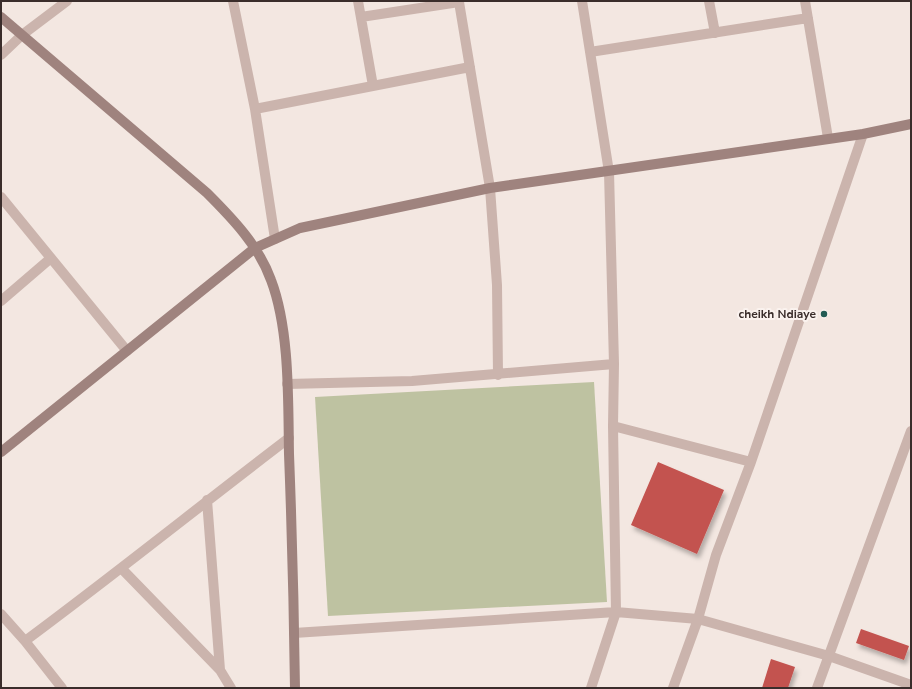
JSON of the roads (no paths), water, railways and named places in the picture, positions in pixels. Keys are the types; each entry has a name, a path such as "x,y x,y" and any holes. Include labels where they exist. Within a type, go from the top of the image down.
{"main road":[{"path":"1,17 207,193 230,216 255,248 271,279 280,311 287,384 295,688"},
{"path":"1,452 255,248 300,228 490,188 609,172 828,138 863,134 911,124"}],"street":[{"path":"1,55 22,35 67,1"},
{"path":"233,1 255,110 275,239"},
{"path":"358,1 373,86"},
{"path":"361,17 461,1 470,67 490,188 497,285 498,375"},
{"path":"582,1 609,172 614,364 612,426 616,612 591,688"},
{"path":"709,1 716,33"},
{"path":"805,1 828,138"},
{"path":"590,52 808,18"},
{"path":"255,110 470,67"},
{"path":"673,688 698,619 716,556 751,462 863,134"},
{"path":"1,197 127,351"},
{"path":"1,302 51,258"},
{"path":"287,384 412,381 498,375 614,364"},
{"path":"612,426 751,462"},
{"path":"817,688 911,431"},
{"path":"25,641 122,569 207,500 289,438"},
{"path":"207,500 220,670"},
{"path":"122,569 220,670 231,688"},
{"path":"294,633 616,612 698,619 829,656 911,684"},
{"path":"1,614 25,641 62,688"}],"place":[{"name":"cheikh Ndiaye","path":"824,314"}]}
